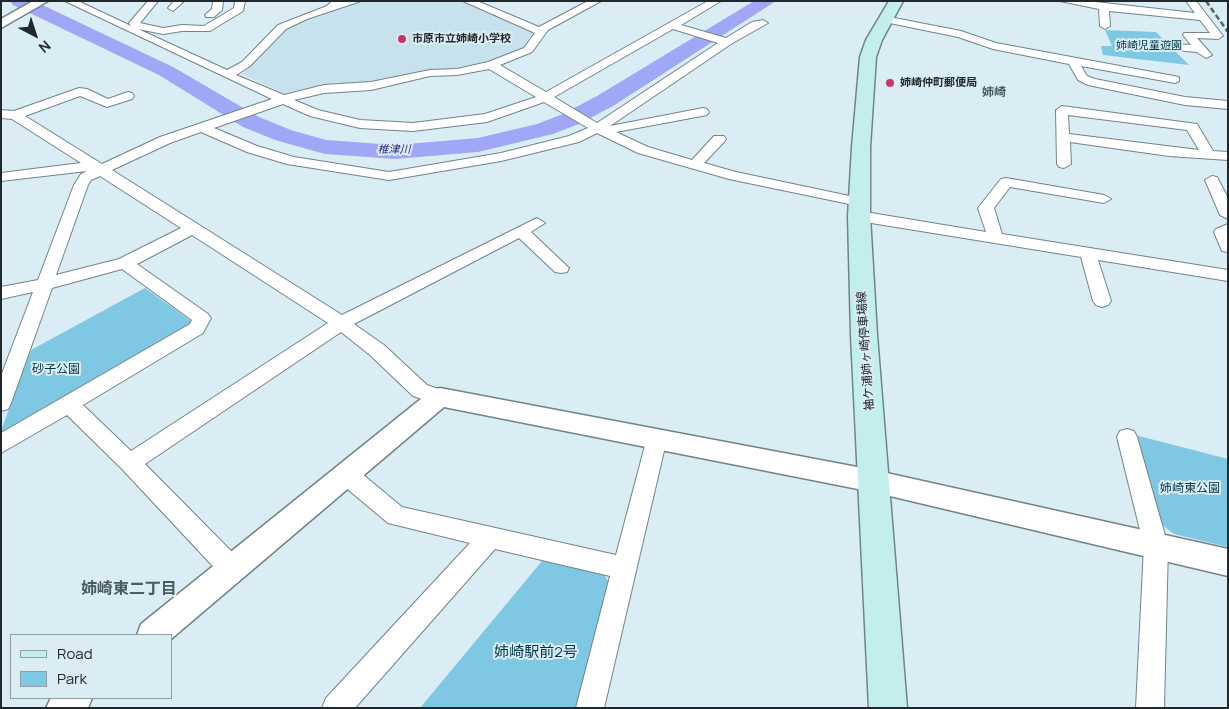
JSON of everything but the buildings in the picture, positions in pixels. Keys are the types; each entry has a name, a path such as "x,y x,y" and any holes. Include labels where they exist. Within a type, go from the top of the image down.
{"main road":[{"name":"袖ケ浦姉ヶ崎停車場線","path":"888,708 873,481 859,209 866,68 872,45 884,19 896,1"}],"street":[{"path":"1,16 28,1"},
{"path":"1,24 42,1"},
{"path":"153,1 134,23 138,26 163,31"},
{"path":"210,15 217,10 218,1"},
{"path":"148,38 163,31 182,28 206,29 239,9 240,1"},
{"path":"227,75 246,64 282,27 335,4 356,1"},
{"path":"468,1 539,32"},
{"path":"1,403 80,185 86,177 165,140 284,99 324,90 371,86 430,73 457,72 491,65 528,50 539,32 596,1"},
{"path":"75,2 98,10 148,38 227,75 335,120 413,127 486,118 546,97 716,1"},
{"path":"1065,1 1104,7 1204,17"},
{"path":"1191,1 1218,36 1188,35 1203,52"},
{"path":"1104,7 1105,26"},
{"path":"884,19 961,34 993,46 1175,79"},
{"path":"600,130 727,42 756,24 763,23"},
{"path":"673,26 727,42"},
{"path":"1172,47 1203,52"},
{"path":"1073,60 1076,71 1086,80 1185,101 1228,105"},
{"path":"491,65 600,130 643,150 695,165 859,209 996,239 1228,276"},
{"path":"1129,71 1131,90"},
{"path":"8,114 79,92 107,103 128,96"},
{"path":"1060,159 1063,137 1062,110 1192,127 1209,155"},
{"path":"201,127 252,149 292,161 389,176 501,157 574,139 600,130 703,112"},
{"path":"8,114 341,322 377,350 420,391 440,397 873,481 1228,563"},
{"path":"1063,137 1169,152 1228,156"},
{"path":"695,165 719,139"},
{"path":"1,177 87,166 100,170"},
{"path":"1212,180 1228,226 1222,232 1228,246"},
{"path":"996,239 986,208 1006,182 1104,199"},
{"path":"130,463 341,322 537,223"},
{"path":"1,293 125,263 193,228"},
{"path":"521,232 562,268"},
{"path":"1088,253 1102,301"},
{"path":"1,444 197,328 202,318 125,263"},
{"path":"153,634 440,397"},
{"path":"69,404 130,463 232,569"},
{"path":"1126,437 1156,546 1150,708"},
{"path":"590,708 623,568 657,438"},
{"path":"347,475 396,516 623,568"},
{"path":"336,708 491,537"},
{"path":"63,708 75,699"}],"shaded area":[{"name":"市原市立姉崎小学校","path":"361,1 464,1 533,31 525,47 483,63 457,69 429,71 388,81 327,85 284,93 242,74 288,26 316,14"}],"green space":[{"name":"姉崎児童遊園","path":"1105,30 1156,32 1189,65 1103,55 1101,46 1112,46"},
{"name":"砂子公園","path":"145,288 191,321 189,327 10,432 1,431 31,350"},
{"name":"姉崎東公園","path":"1135,435 1228,459 1228,547 1174,534 1162,525"},
{"name":"姉崎駅前2号","path":"542,561 604,574 609,583 577,708 420,708"}],"waterway":[{"name":"椎津川","path":"19,1 166,71 251,122 283,135 325,147 395,152 478,145 545,129 571,119 605,101 767,1"}],"railway":[{"path":"1206,1 1228,32"}],"place":[{"name":"市原市立姉崎小学校","path":"402,39"},
{"name":"姉崎仲町郵便局","path":"890,83"}],"district":[{"name":"姉崎","path":"994,93"},
{"name":"姉崎東二丁目","path":"129,590"}]}
